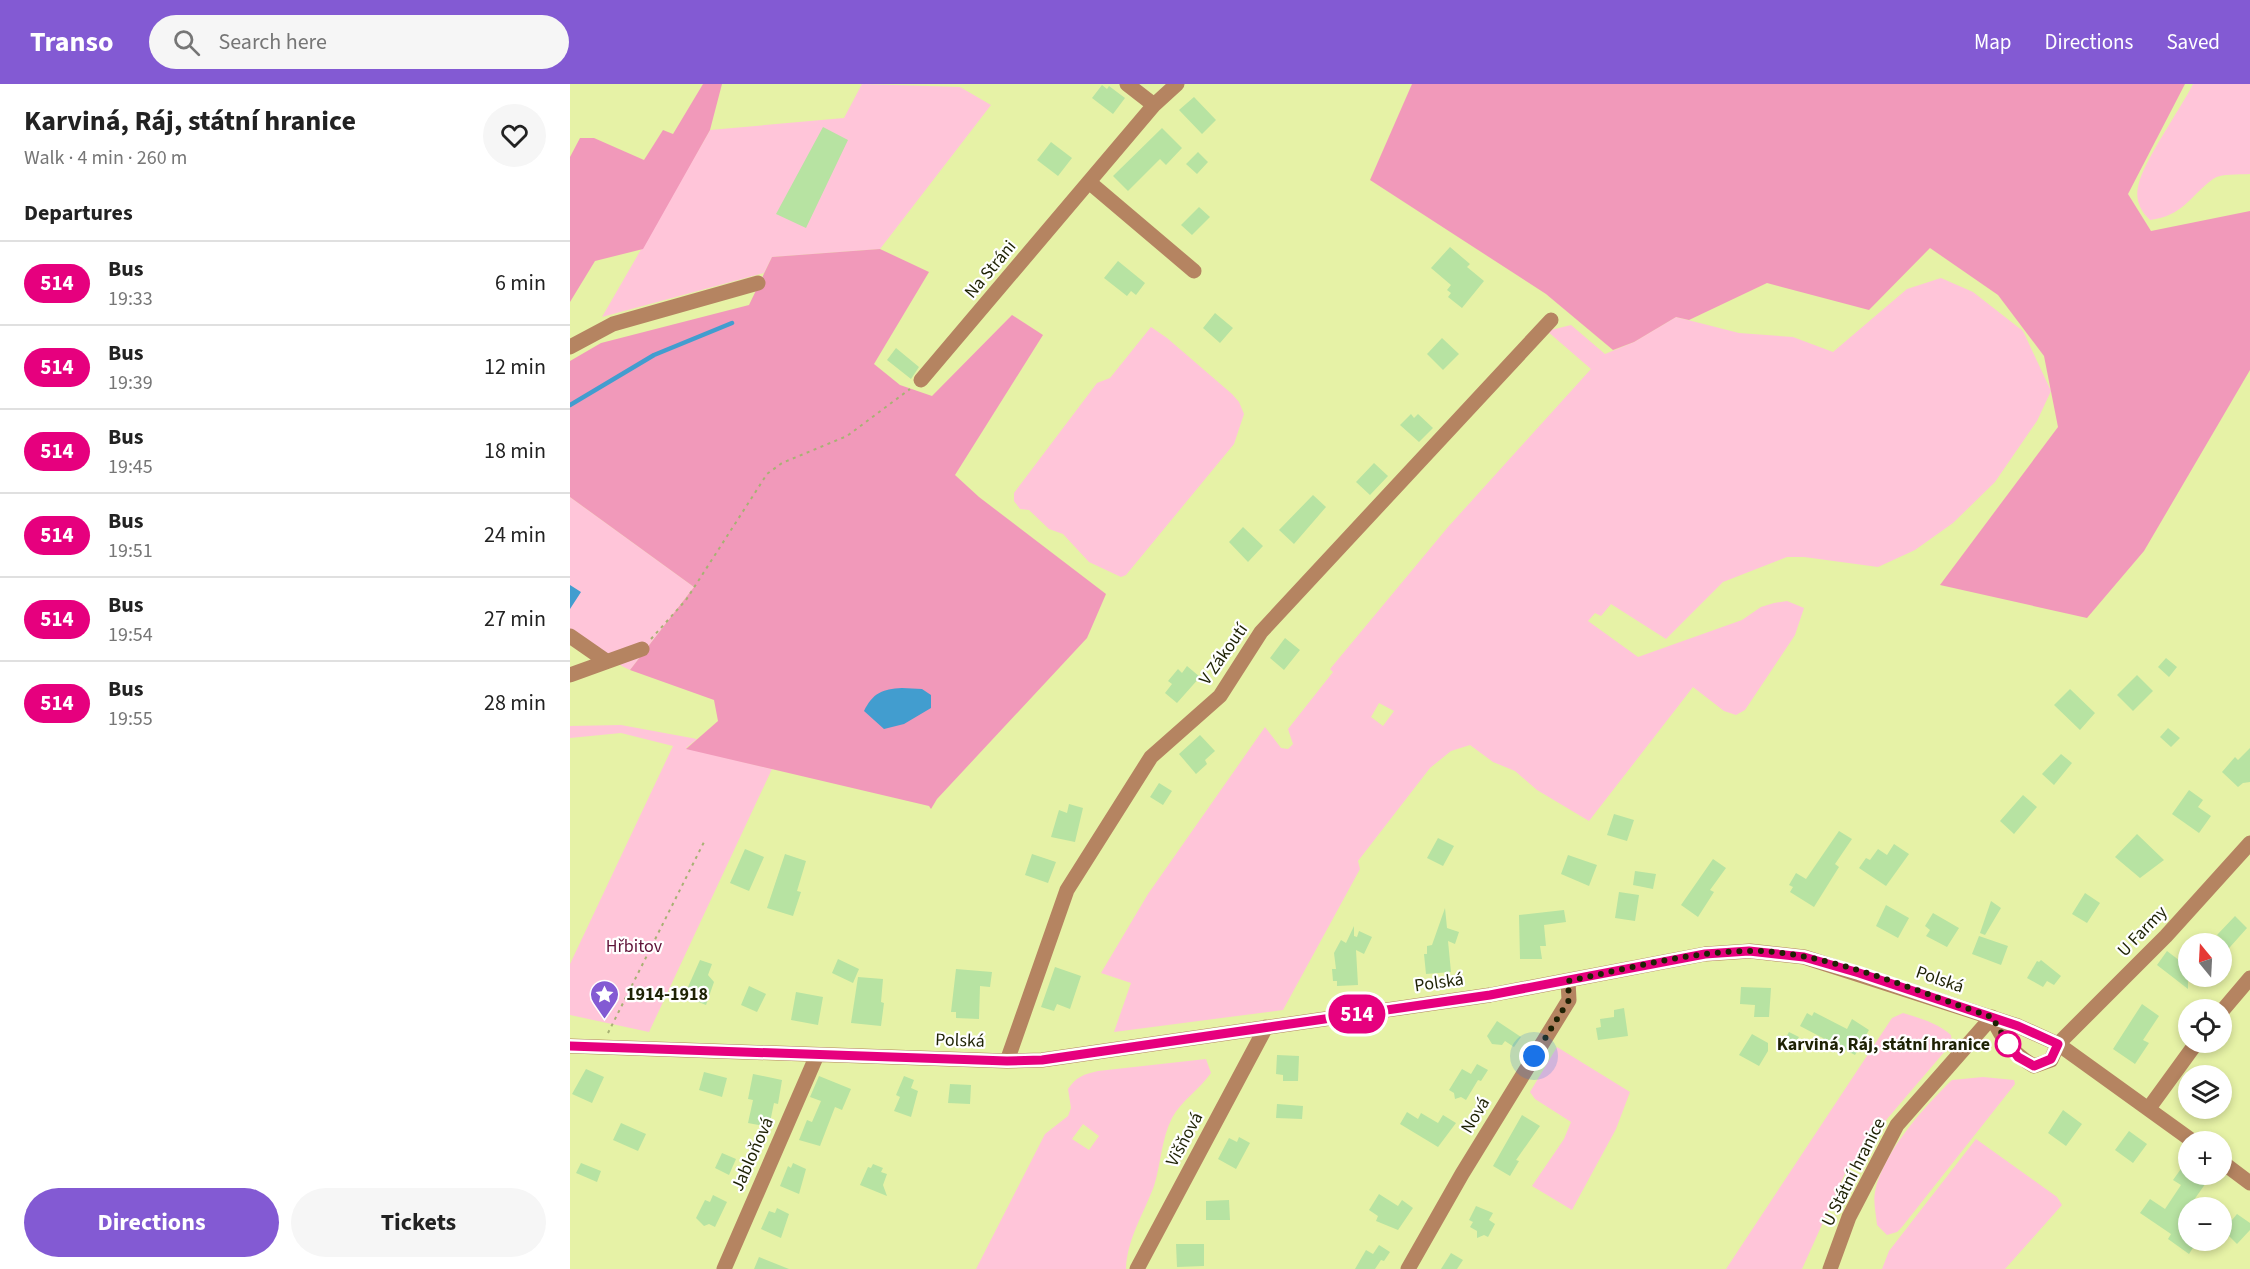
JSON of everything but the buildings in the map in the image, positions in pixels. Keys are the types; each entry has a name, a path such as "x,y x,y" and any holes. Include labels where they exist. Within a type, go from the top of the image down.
{"street":[{"path":"1127,84 1154,105"},
{"name":"Na Stráni","path":"921,380 1154,105 1177,84"},
{"path":"1089,182 1194,271"},
{"path":"570,347 614,324 758,283"},
{"name":"V Zákoutí","path":"1007,1061 1067,890 1151,757 1220,696 1261,632 1551,320"},
{"path":"570,636 606,661"},
{"path":"570,675 642,649"},
{"name":"U Farmy","path":"1992,1017 2001,1036 2018,1057 2034,1066 2051,1059 2058,1044 2166,936 2250,843"},
{"name":"Polská","path":"570,1046 1007,1061 1042,1060 1568,981 1705,954 1749,951 1804,957 1992,1017 2058,1044 2179,1131"},
{"path":"2232,999 2250,978"},
{"name":"Nová","path":"1408,1269 1462,1174 1569,1000 1568,981"},
{"name":"U Státní hranice","path":"1830,1269 1849,1217 1897,1125 1992,1017"},
{"name":"Višňová","path":"1137,1269 1266,1027"},
{"path":"2149,1108 2189,1053"},
{"name":"Jabloňová","path":"723,1269 817,1055"},
{"path":"2232,1169 2249,1181"}],"path":[{"path":"642,649 686,600 767,474 782,463 847,436 921,380"},
{"path":"602,1047 704,842"}],"green space":[{"path":"862,84 960,87 991,105 880,249 772,257 764,273 602,317 710,130 844,118"},
{"path":"2193,84 2250,84 2250,174 2217,177 2178,210 2161,218 2150,220 2138,201 2137,192 2141,177 2146,164"},
{"path":"1941,278 1973,292 2023,331 2051,391 2037,421 1995,482 1953,523 1915,550 1878,567 1804,557 1787,557 1723,582 1666,639 1611,604 1601,616 1595,613 1588,621 1638,657 1742,620 1761,607 1774,603 1787,601 1804,608 1795,635 1745,710 1736,715 1724,711 1693,687 1589,821 1537,790 1515,771 1493,762 1470,745 1451,751 1430,768 1358,861 1360,869 1283,1010 1114,1032 1131,983 1101,973 1148,894 1265,727 1281,748 1288,749 1293,744 1288,729 1333,672 1330,669 1448,527 1591,369 1547,331 1571,325 1605,354 1634,342 1676,317 1739,333 1793,337 1833,352 1907,289","holes":["1379,703 1394,711 1383,726 1371,717"]},
{"path":"1151,327 1232,394 1239,402 1244,414 1234,444 1126,575 1121,577 1089,562 1063,534 1049,529 1029,510 1020,509 1014,501 1014,493 1097,383 1110,378"},
{"path":"570,497 694,587 630,670 615,662 570,629"},
{"name":"Hřbitov","path":"621,725 697,739 686,748 772,769 649,1032 570,1015 570,964 673,746 621,733 570,738 570,726"},
{"path":"1903,1013 1940,1027 1951,1035 1952,1043 1887,1119 1858,1163 1847,1169 1802,1269 1726,1269 1892,1018"},
{"path":"1557,1047 1630,1092 1616,1129 1572,1210 1532,1186 1564,1139 1571,1122 1535,1099 1530,1092"},
{"path":"1206,1059 1211,1073 1181,1106 1168,1126 1154,1186 1129,1247 1126,1269 976,1269 1045,1134 1068,1116 1071,1108 1068,1089 1081,1077 1098,1071","holes":["1083,1124 1099,1136 1089,1150 1072,1139"]},
{"path":"1983,1077 2014,1080 2015,1084 1902,1227 1897,1232 1887,1235 1877,1225 1874,1196 1879,1177 1895,1146 1952,1080"},
{"path":"1976,1139 2057,1197 2062,1205 2005,1269 1882,1269 1889,1251"}],"shaded area":[{"path":"703,84 722,84 710,130 643,249 595,261 570,302 570,157 580,138 594,138 644,160 663,130 673,134"},
{"path":"1412,84 2185,84 2128,194 2151,231 2250,211 2250,370 2144,551 2087,618 1940,585 2058,427 2044,356 1998,295 1930,248 1869,310 1767,283 1689,320 1676,317 1634,342 1613,350 1546,294 1370,180"},
{"path":"880,249 929,272 874,364 900,385 932,396 1012,315 1043,335 955,475 979,497 1106,594 1087,638 937,799 931,809 929,806 686,749 718,721 714,700 630,670 694,587 570,497 570,361 601,343 749,305 772,257"}],"water":[{"path":"570,585 581,592 570,609"},
{"path":"902,688 922,689 931,695 931,708 904,724 884,729 864,711 879,693"}],"waterway":[{"path":"570,405 654,355 732,323"}],"bus line":[{"name":"514","path":"570,1046 1007,1061 1042,1060 1490,995 1705,954 1749,951 1804,957 1859,973 2018,1026 2058,1044 2051,1059 2034,1066 2018,1057 2008,1044"}],"place":[{"name":"1914-1918","path":"605,1020"},
{"name":"Karviná, Ráj, státní hranice","path":"2008,1044"}],"route":[{"path":"1534,1056 1569,1000 1568,981 1705,954 1749,951 1804,957 1992,1017 2001,1036 2008,1044"}]}
